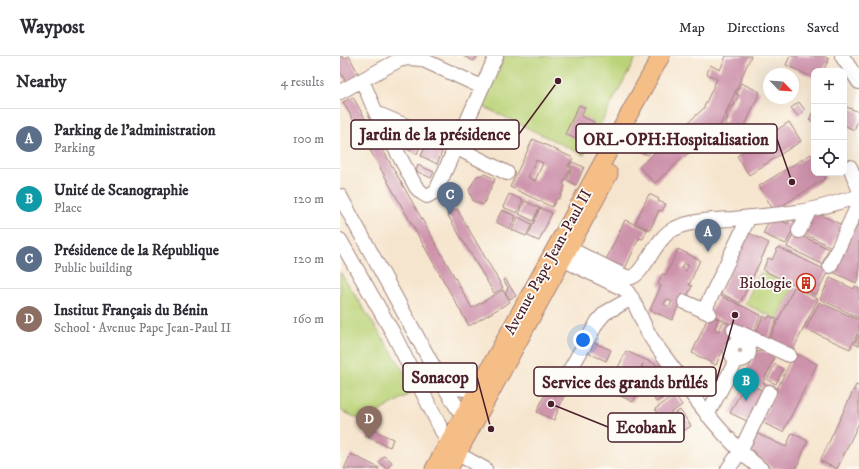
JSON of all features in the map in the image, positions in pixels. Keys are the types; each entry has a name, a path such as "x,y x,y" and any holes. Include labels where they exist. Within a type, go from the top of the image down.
{"main road":[{"name":"Avenue Pape Jean-Paul II","path":"434,469 453,448 468,422 560,251 661,56"},
{"name":"Avenue Pape Jean-Paul II","path":"560,251 674,56"},
{"name":"Avenue Pape Jean-Paul II","path":"468,422 478,391 500,363"},
{"name":"Avenue Pape Jean-Paul II","path":"449,469 453,448"}],"lane":[{"path":"362,80 376,113 416,187 428,196 436,191 496,56"},
{"path":"842,56 859,82"},
{"path":"340,92 398,60 409,58 421,59 482,87"},
{"path":"376,113 455,147 507,173"},
{"path":"850,167 859,189"},
{"path":"340,196 444,386 468,422"},
{"path":"560,251 624,276 632,277 638,274 659,241 672,230 684,225 707,220 809,211 842,200 859,197"},
{"path":"830,266 859,203"},
{"path":"799,231 809,211"},
{"path":"685,302 706,312 749,217"},
{"path":"340,240 393,333 453,448 485,469"},
{"path":"560,251 626,290 632,298 650,336 708,415 740,452 761,469"},
{"path":"559,389 598,321 605,313 632,298"},
{"path":"734,330 746,340 789,355"},
{"path":"708,415 737,359 743,359 747,356 749,350 746,340"},
{"path":"444,386 478,391"},
{"path":"728,469 740,452 769,392"}],"green space":[{"path":"503,56 637,56 584,155 482,106"},
{"path":"340,272 416,390 363,421 340,410"},
{"path":"760,272 793,287 777,319 745,304"}],"building":[{"path":"340,56 344,59 349,56 359,75 346,82 340,72"},
{"path":"463,56 477,56 474,61"},
{"path":"726,56 751,56 721,124 655,183 639,167 703,109 717,79 707,74 710,65 720,70"},
{"path":"790,56 823,56 829,59 824,68 811,68 811,77 799,71 799,68 792,68 786,65"},
{"path":"741,83 760,92 742,132 725,124 728,117 726,116 731,106 733,107 739,95 736,94"},
{"path":"353,97 472,308 503,290 510,302 469,326 343,102"},
{"path":"799,102 805,110 798,116 791,108 799,104"},
{"path":"579,105 585,108 581,116 594,122 585,143 565,134"},
{"path":"847,107 859,112 859,118 854,130 847,126"},
{"path":"789,122 801,141 749,175 737,156"},
{"path":"648,126 660,131 648,155 637,150"},
{"path":"408,138 421,144 417,154 403,147"},
{"path":"533,139 573,158 568,166 571,168 563,184 565,186 559,199 557,198 552,207 510,187","holes":["536,160 543,163 535,181 528,177"]},
{"path":"426,145 442,152 437,164 421,156"},
{"path":"811,154 811,176 825,176 826,178 774,211 759,186"},
{"path":"572,162 584,167 576,185 567,180 573,167 570,166"},
{"path":"418,165 434,172 431,178 416,171"},
{"path":"485,174 495,179 483,205 473,201 469,190 477,176"},
{"path":"509,194 523,200 517,213 503,207"},
{"path":"649,194 659,199 658,201 666,204 662,211 659,210 650,230 635,223"},
{"path":"525,201 539,208 533,221 519,214"},
{"path":"540,208 552,213 539,241 528,236"},
{"path":"457,209 503,288 494,293 447,214"},
{"path":"502,210 516,216 510,229 496,222"},
{"path":"812,211 842,225 832,247 802,233"},
{"path":"859,215 859,276 856,283 833,272"},
{"path":"771,216 788,224 790,219 796,222 786,244 763,234"},
{"path":"518,217 532,224 526,236 512,230"},
{"path":"625,220 647,230 643,239 639,238 624,271 605,262"},
{"path":"794,232 829,249 822,264 787,247"},
{"path":"749,233 769,243 740,303 720,293"},
{"name":"Biologie","path":"778,247 828,271 816,295 763,270 768,258 772,260"},
{"path":"678,249 700,260 689,285 692,286 687,297 683,296 672,320 650,310 661,286 658,284 662,274 666,275","holes":["684,263 689,266 686,271 681,268","667,299 672,302 669,307 664,304"]},
{"path":"505,278 516,296 510,299 506,293 508,287 503,280"},
{"path":"830,278 854,289 855,286 859,288 859,318 820,299"},
{"path":"794,287 818,299 791,354 768,342"},
{"path":"719,295 761,315 752,334 710,314"},
{"path":"819,302 859,320 859,330 850,349 806,329"},
{"path":"709,315 718,319 714,329 719,331 723,322 734,326 716,365 692,353"},
{"path":"763,316 768,319 769,316 777,319 765,344 753,338"},
{"path":"859,334 859,346 854,344"},
{"path":"588,340 611,350 606,361 584,351"},
{"path":"626,351 664,368 655,388 637,379 643,364 634,383 641,386 633,402 596,384 604,368 615,374"},
{"path":"757,352 767,352 772,355 774,359 763,383 777,389 795,353 817,364 783,432 761,422 775,393 744,377"},
{"path":"775,364 783,369 776,384 767,380"},
{"path":"746,382 762,390 747,421 730,413"},
{"path":"856,385 859,386 859,423 837,469 820,461"},
{"path":"547,389 564,396 554,420 537,412"},
{"path":"659,392 663,398 656,402 653,396"},
{"path":"675,395 682,405 662,419 655,409"},
{"path":"680,410 691,426 673,438 663,422"},
{"path":"368,428 393,439 390,447 365,436"},
{"path":"752,431 786,447 792,433 808,441 796,469 774,469 765,462 752,456 754,452 746,447"},
{"path":"351,454 379,468 379,469 344,469"},
{"path":"384,456 392,462 387,469 379,462"}],"place":[{"name":"Jardin de la présidence","path":"558,81"},
{"name":"ORL-OPH:Hospitalisation","path":"792,182"},
{"name":"Présidence de la République","path":"450,215"},
{"name":"Parking de l'administration","path":"708,252"},
{"name":"Biologie","path":"806,283"},
{"name":"Service des grands brûlés","path":"735,315"},
{"name":"Unité de Scanographie","path":"746,401"},
{"name":"Ecobank","path":"551,404"},
{"name":"Sonacop","path":"491,429"},
{"name":"Institut Français du Bénin","path":"369,439"}]}
